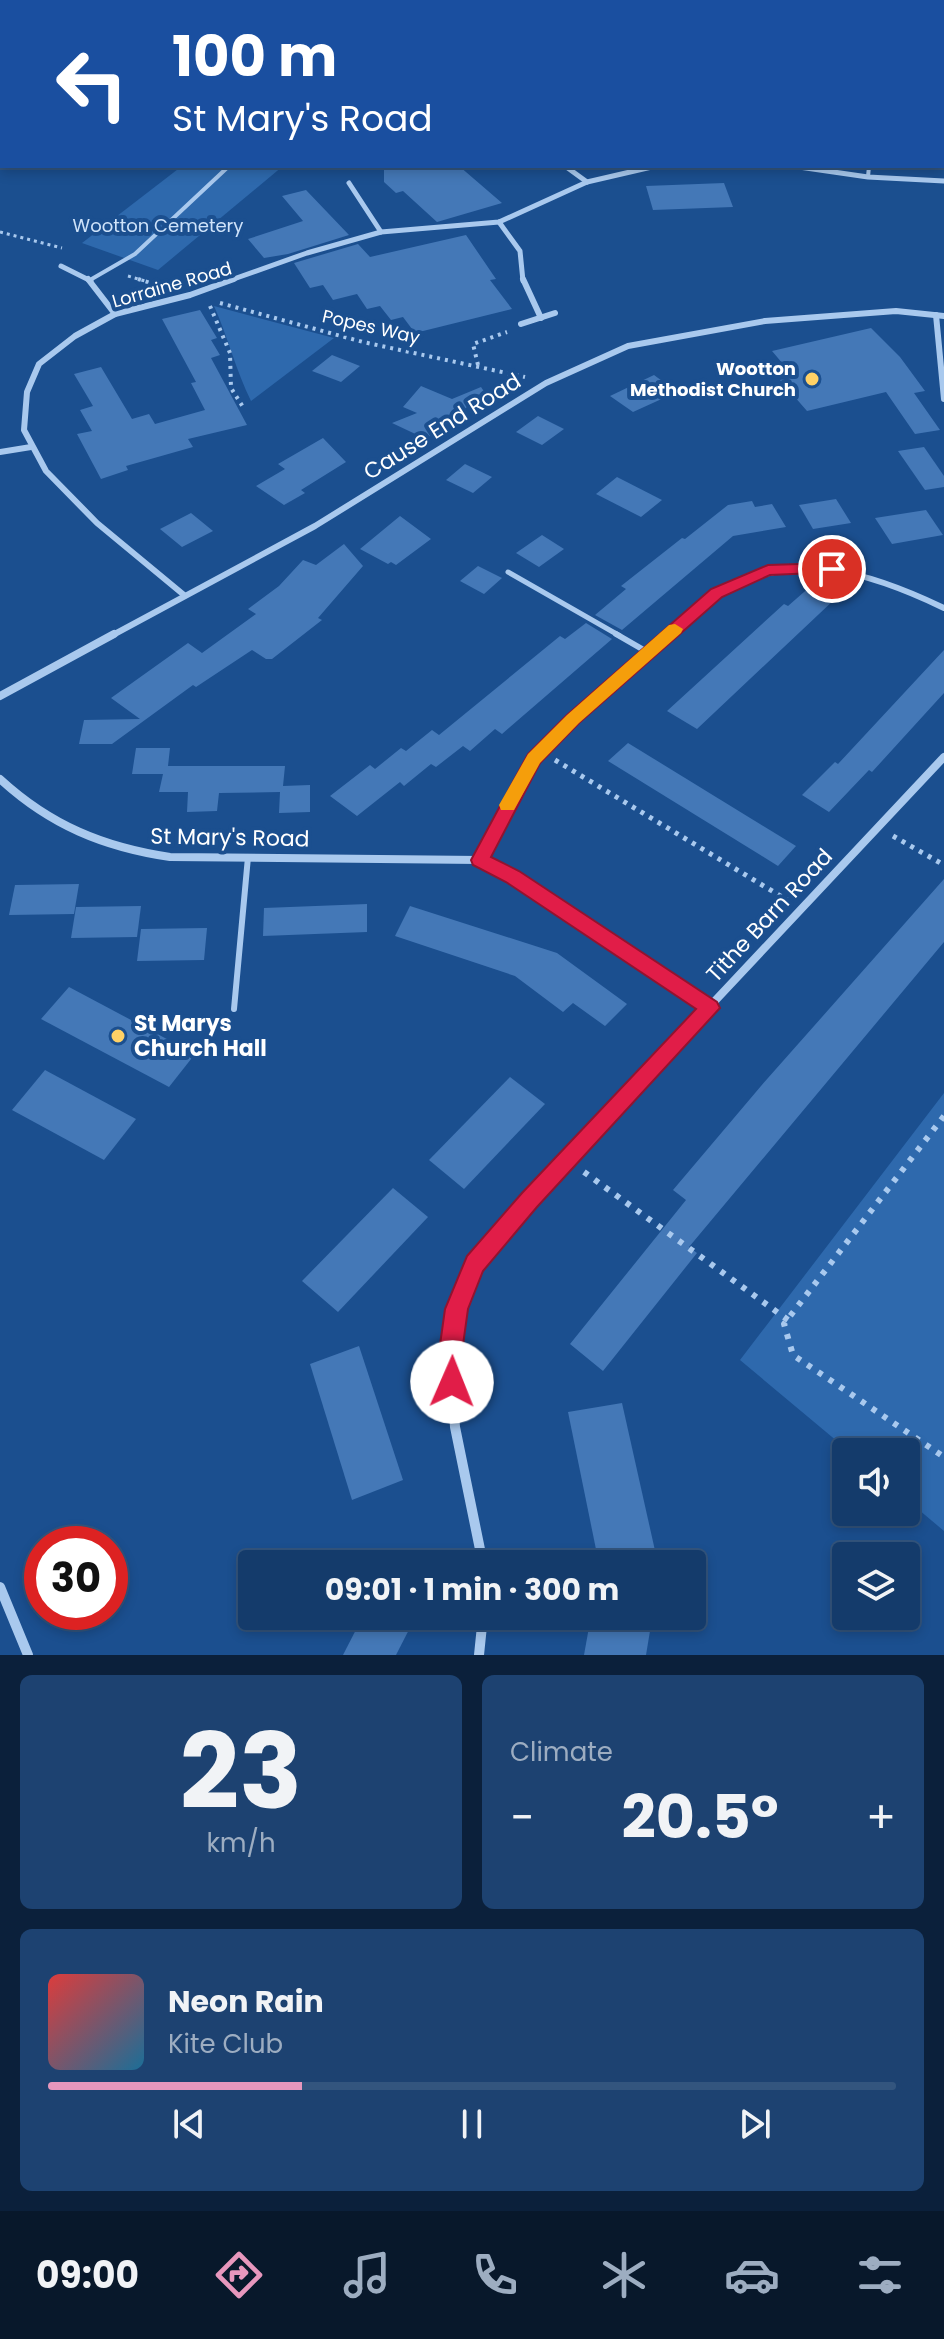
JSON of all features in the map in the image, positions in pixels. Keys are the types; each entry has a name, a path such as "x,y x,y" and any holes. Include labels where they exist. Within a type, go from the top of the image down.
{"street":[{"path":"568,168 587,182"},
{"name":"Lorraine Road","path":"184,595 97,523 46,471 24,430 27,392 39,364 75,336 115,314 191,296 307,253 381,232 499,222 587,182 647,168"},
{"path":"806,168 868,177 944,181"},
{"path":"349,183 381,232"},
{"path":"499,222 520,251 523,284 541,318"},
{"path":"61,266 90,280 115,314"},
{"name":"Cause End Road","path":"0,696 315,526 546,383 628,346 765,321 896,311 940,315"},
{"path":"521,324 555,313"},
{"path":"940,315 944,399"},
{"path":"0,452 31,447"},
{"path":"480,860 511,799 541,752 717,593 768,570 832,569 899,586 944,608"},
{"name":"Tithe Barn Road","path":"480,1550 455,1427 450,1359 457,1309 475,1264 567,1159 944,757"},
{"name":"St Mary's Road","path":"0,779 16,795 83,838 125,852 170,857 480,860 513,876 710,1008"},
{"path":"0,1587 28,1655"},
{"path":"479,1655 482,1630"}],"lane":[{"path":"90,280 135,254 227,168"},
{"path":"868,177 869,168"},
{"path":"508,572 649,653"},
{"path":"234,1009 248,857"}],"path":[{"path":"0,232 69,250 61,266"},
{"name":"Popes Way","path":"90,280 125,274 191,296 363,342 478,365 546,383"},
{"path":"191,296 212,308 230,353 231,388 243,407"},
{"path":"478,365 473,344 506,333 521,324"},
{"path":"541,752 802,909"},
{"path":"878,827 944,865"},
{"path":"944,1116 784,1324 793,1355 944,1457"},
{"path":"567,1159 788,1320"}],"green space":[{"name":"Wootton Cemetery","path":"179,168 281,168 158,270 82,243"},
{"path":"214,306 334,338 251,401"},
{"path":"944,1093 944,1531 920,1511 920,1438 833,1438 740,1360"}],"building":[{"path":"384,168 461,168 502,203 437,222 403,191 396,193 384,182"},
{"path":"724,183 733,207 653,210 646,186"},
{"path":"306,190 349,235 288,254 264,258 248,239 303,221 282,196"},
{"path":"466,235 496,279 490,280 512,309 415,333 403,317 391,320 380,306 367,309 357,294 333,300 323,285 310,288 294,263 358,244 370,257"},
{"path":"200,310 217,338 211,340 220,355 211,358 247,425 188,439 193,447 126,466 128,470 101,479 77,434 92,431 80,410 93,406 74,374 101,367 132,419 149,414 155,424 205,410 191,383 196,382 162,319"},
{"path":"871,328 900,357 925,391 914,393 940,430 915,434 886,392 807,411 780,380 794,377 772,351"},
{"path":"332,355 360,366 341,382 312,371"},
{"path":"654,375 677,392 633,412 610,396"},
{"path":"421,386 452,399 481,387 485,393 426,439 392,423 417,413 403,407"},
{"path":"538,416 564,429 542,445 516,432"},
{"path":"323,438 346,462 301,490 305,493 284,505 256,486 285,469 278,464"},
{"path":"924,447 944,476 944,487 925,490 898,451"},
{"path":"465,464 492,477 473,493 446,480"},
{"path":"617,477 662,500 641,517 596,494"},
{"path":"836,499 851,523 813,529 799,505"},
{"path":"752,501 755,507 772,504 786,527 733,536 622,630 595,615 626,589 621,586 682,538 685,539 728,505"},
{"path":"926,510 943,535 892,544 875,518"},
{"path":"191,513 213,531 182,547 160,529"},
{"path":"400,516 431,539 396,565 360,549"},
{"path":"542,535 564,549 539,567 516,553"},
{"path":"344,544 363,566 318,618 322,620 272,659 266,659 252,650 196,687 193,685 112,744 79,744 84,720 140,719 111,698 188,643 202,653 256,614 248,609 279,586 303,560 316,565"},
{"path":"478,566 502,578 484,594 460,581"},
{"path":"812,585 836,598 697,729 667,711 784,604 788,606"},
{"path":"586,623 612,639 502,734 495,729 470,751 463,746 436,767 431,764 404,786 400,782 357,816 330,796 370,765 375,769 401,748 406,751 432,730 439,735 560,636 565,639"},
{"path":"944,650 944,693 872,772 869,770 829,812 802,795 835,762 838,764"},
{"path":"628,743 796,846 778,866 608,761"},
{"path":"136,748 170,748 168,766 285,766 283,786 310,785 310,812 279,813 280,792 219,793 217,811 187,812 188,792 159,792 163,774 132,774"},
{"path":"944,879 944,942 689,1247 697,1253 603,1371 570,1344 686,1200 673,1190"},
{"path":"79,884 74,914 9,915 15,885"},
{"path":"367,904 367,932 263,936 264,908"},
{"path":"141,906 137,937 71,938 76,907"},
{"path":"410,906 557,953 627,1004 605,1026 573,1003 563,1012 515,976 395,936"},
{"path":"207,928 204,960 137,961 141,929"},
{"name":"St Marys Church Hall","path":"69,987 195,1054 169,1087 41,1019"},
{"path":"45,1070 136,1119 104,1160 12,1110"},
{"path":"510,1077 545,1104 464,1189 429,1160"},
{"path":"393,1188 428,1217 338,1312 302,1281"},
{"path":"359,1346 403,1480 352,1500 310,1364"},
{"path":"622,1403 655,1550 596,1550 568,1412"},
{"path":"356,1630 409,1630 396,1655 343,1655"},
{"path":"588,1630 650,1630 646,1655 584,1655"}],"slow traffic":[{"path":"508,805 534,759 573,719 675,629"}],"place":[{"name":"Wootton Methodist Church","path":"812,379"},
{"name":"St Marys Church Hall","path":"118,1036"}],"route":[{"path":"452,1382 450,1359 457,1309 475,1264 511,1220 710,1008 513,876 480,860 534,759 573,719 717,593 768,570 832,569"}]}
